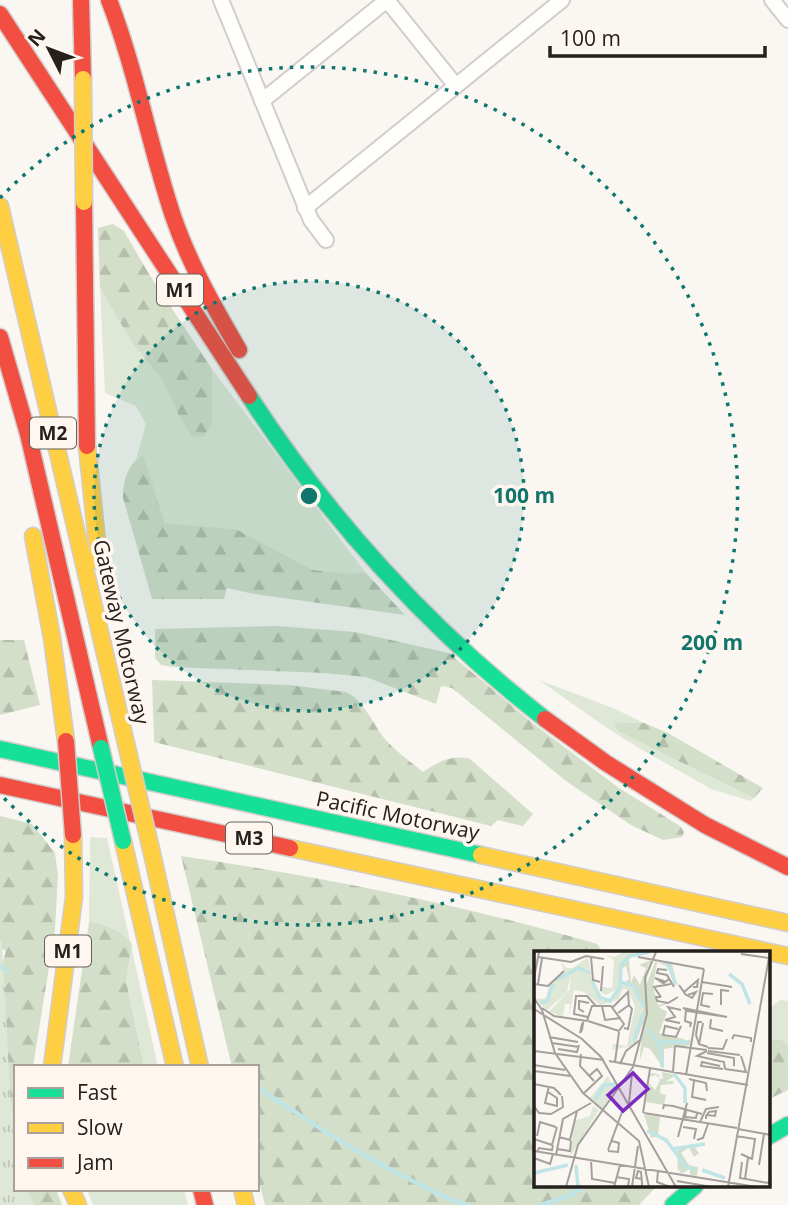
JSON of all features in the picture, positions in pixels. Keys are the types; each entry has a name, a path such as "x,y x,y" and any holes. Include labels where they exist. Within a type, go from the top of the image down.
{"highway":[{"path":"81,0 86,440 90,492 112,632 106,659"},
{"path":"109,0 132,65 173,216 200,280 245,359"},
{"name":"M1","path":"0,14 279,442 373,557 448,636 543,718 653,794 705,825 788,867"},
{"name":"Gateway Motorway","path":"0,206 200,1065"},
{"path":"0,337 6,365 7,420"},
{"name":"M2","path":"6,365 27,434 175,1065"},
{"path":"267,393 352,515 373,557"},
{"name":"M1","path":"29,517 48,607 60,683 72,835 74,897 52,1065"},
{"name":"Pacific Motorway","path":"0,749 788,923"},
{"name":"M3","path":"0,785 765,951"},
{"name":"M3","path":"770,952 788,956"},
{"path":"770,1135 788,1125"},
{"path":"673,1205 693,1188"}],"street":[{"path":"220,0 305,208 326,240"},
{"path":"262,101 387,0 456,86"},
{"path":"305,208 562,0"},
{"path":"772,0 788,20"}],"green space":[{"path":"113,224 124,231 212,369 212,424 203,437 192,436 178,414 163,381 132,343 100,288 98,228"},
{"path":"100,288 132,343 163,381 178,414 212,424 212,369 365,572 349,575 313,570 236,529 165,523 143,456 136,459 146,424 136,406 105,393"},
{"path":"143,455 165,523 236,529 313,570 349,574 365,572 405,615 227,588 224,599 152,599 123,498 127,474 133,463"},
{"path":"277,626 355,632 449,653 535,725 619,788 680,826 684,832 682,837 663,840 631,825 566,781 452,688 441,686 436,704 366,677 172,667 161,665 155,658 155,629"},
{"path":"0,640 24,640 40,705 0,715"},
{"path":"152,680 289,685 346,692 363,706 389,743 423,772 445,760 470,759 533,814 523,826 498,820 491,826 154,742"},
{"path":"539,680 613,708 644,723 616,722 619,732 754,798 750,801 711,789 607,728"},
{"path":"616,722 644,723 668,733 763,788 754,798 619,732 615,728"},
{"path":"0,816 32,824 55,853 58,876 55,929 33,1065 14,1065 14,1191 57,1191 62,1205 12,1205 0,972 6,951 0,947"},
{"path":"90,837 107,838 130,943 89,922"},
{"path":"181,856 390,893 494,916 597,944 602,951 534,951 534,1188 655,1188 639,1205 265,1205 259,1181 259,1065 232,1065"},
{"path":"89,922 113,929 132,944 126,980 144,1065 68,1065"},
{"path":"0,941 14,1121 14,1191 28,1191 34,1205 0,1205"},
{"path":"131,948 158,1065 144,1065 126,980"},
{"path":"781,1000 788,1001 788,1045 782,1040 770,1040 770,1007"},
{"path":"770,1040 782,1040 788,1045 788,1090 770,1099"},
{"path":"88,1191 184,1191 188,1205 93,1205"}],"waterway":[{"path":"0,966 7,971"},
{"path":"259,1088 370,1158 438,1194 468,1205"},
{"path":"541,1205 569,1196 582,1188"}],"traffic: fast":[{"path":"249,396 312,485 383,570 461,648 545,719"},
{"path":"101,748 123,841"},
{"path":"0,749 481,855"},
{"path":"770,1135 788,1125"},
{"path":"673,1205 693,1188"}],"traffic: slow":[{"path":"83,79 84,202"},
{"path":"0,206 129,756"},
{"path":"87,446 99,561"},
{"path":"33,536 52,638 66,741"},
{"path":"129,756 151,849"},
{"path":"52,1065 74,897 73,835"},
{"path":"123,841 175,1065"},
{"path":"290,848 765,951"},
{"path":"151,849 200,1065"},
{"path":"481,855 788,923"},
{"path":"770,952 788,956"},
{"path":"72,1191 78,1205"},
{"path":"242,1191 246,1205"}],"traffic: jam":[{"path":"81,0 83,79"},
{"path":"109,0 179,233 239,350"},
{"path":"0,14 249,396"},
{"path":"84,202 87,446"},
{"path":"0,337 28,434 101,748"},
{"path":"545,719 606,763 705,825 788,867"},
{"path":"66,741 73,835"},
{"path":"0,785 290,848"},
{"path":"202,1191 205,1205"}]}
